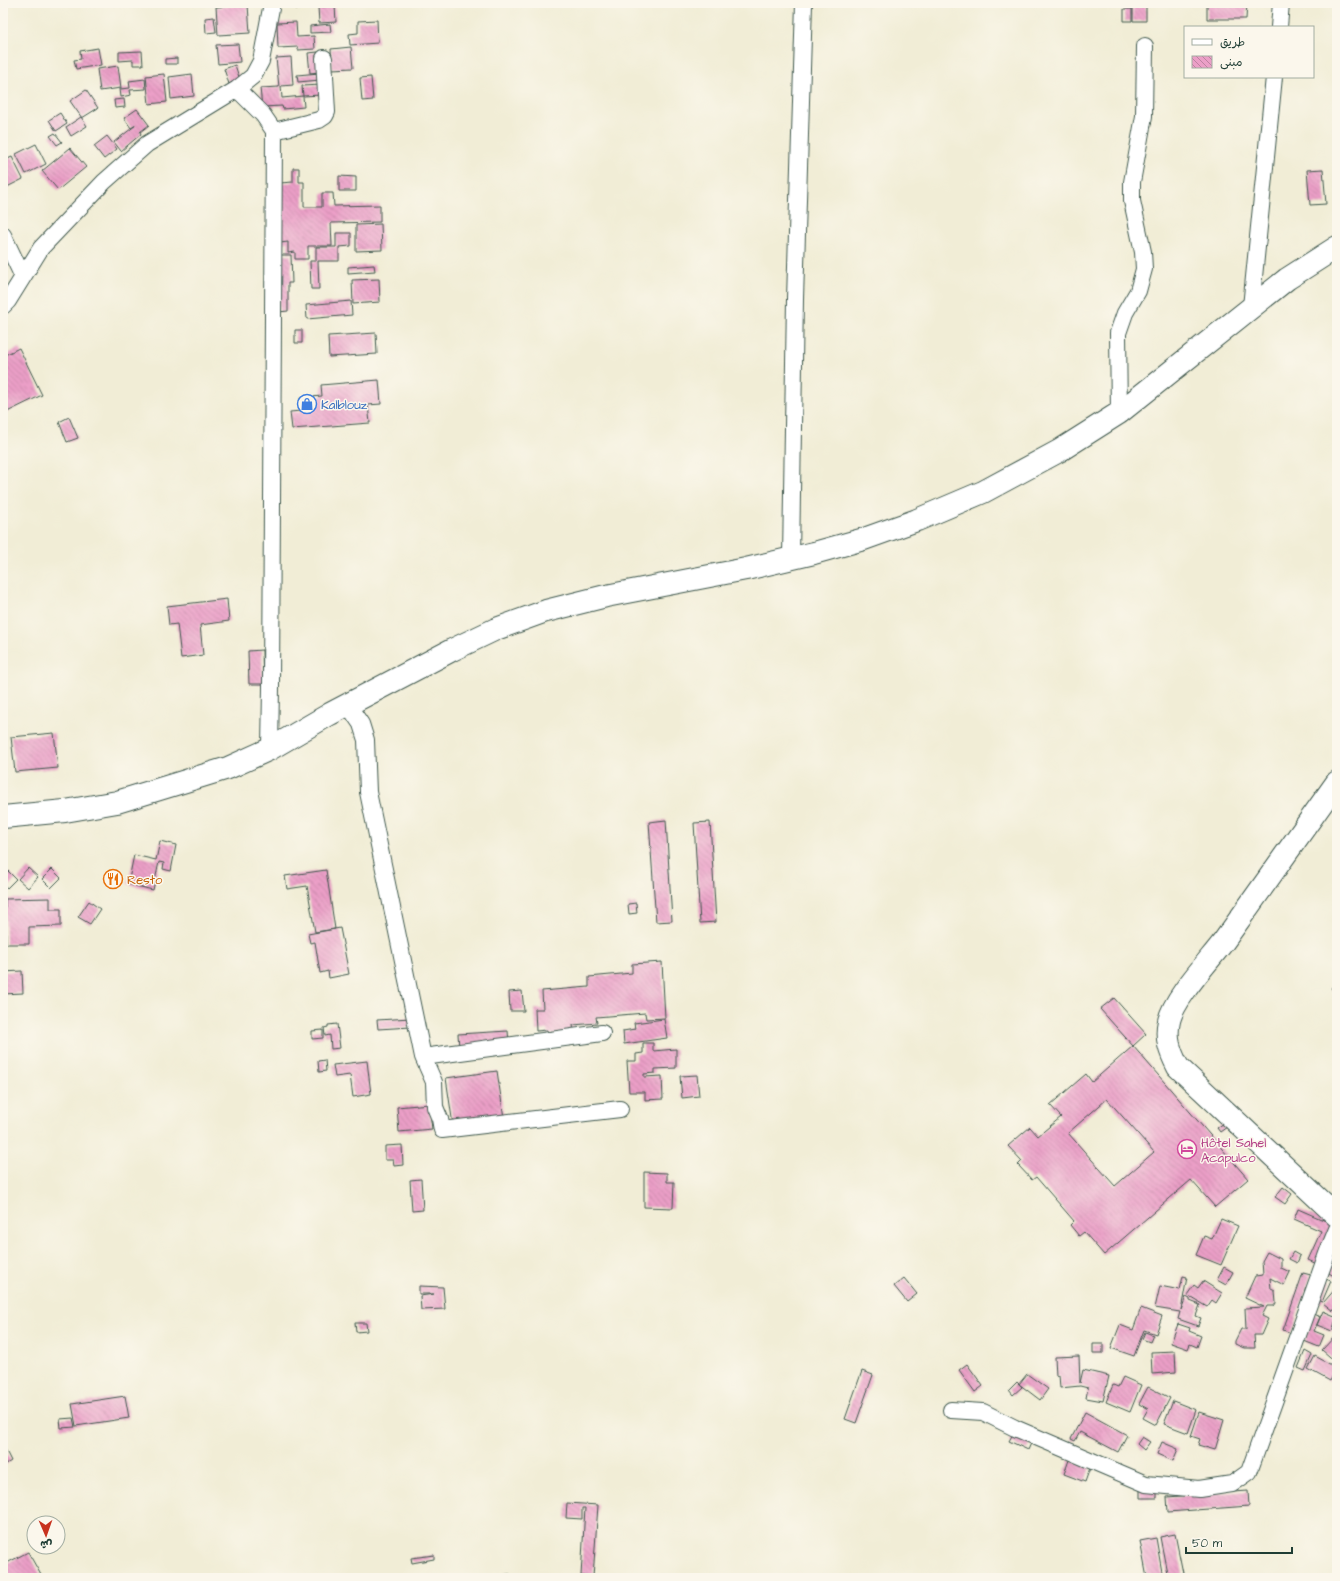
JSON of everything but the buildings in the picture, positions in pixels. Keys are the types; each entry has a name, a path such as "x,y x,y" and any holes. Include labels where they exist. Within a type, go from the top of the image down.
{"main road":[{"path":"3,817 65,811 117,802 228,768 270,749 348,705 452,650 496,629 546,611 606,596 791,558 857,541 904,525 983,492 1060,451 1119,413 1287,279 1337,247"},
{"path":"1337,782 1177,1003 1169,1020 1167,1032 1168,1044 1172,1056 1182,1072 1337,1216"}],"street":[{"path":"3,306 8,301 41,248 104,182 147,144 237,89 253,76 261,61 272,3"},
{"path":"791,558 795,307 804,3"},
{"path":"1279,26 1281,3"},
{"path":"1119,413 1118,333 1125,313 1138,291 1144,269 1143,252 1132,201 1132,182 1144,116 1145,46"},
{"path":"274,131 319,120 325,116 327,112 324,58"},
{"path":"1251,307 1274,78"},
{"path":"237,89 263,114 274,131 270,749"},
{"path":"3,236 23,277"},
{"path":"348,705 361,724 366,740 368,792 423,1057 434,1082 435,1107 440,1119 442,1130 620,1109"},
{"path":"423,1057 602,1033"},
{"path":"951,1410 982,1412 1015,1428 1146,1484 1199,1489 1232,1484 1249,1472 1337,1229"}],"place":[{"name":"Kalblouz","path":"307,404"},
{"name":"Resto","path":"113,879"},
{"name":"Hôtel Sahel Acapulco","path":"1187,1149"}]}
